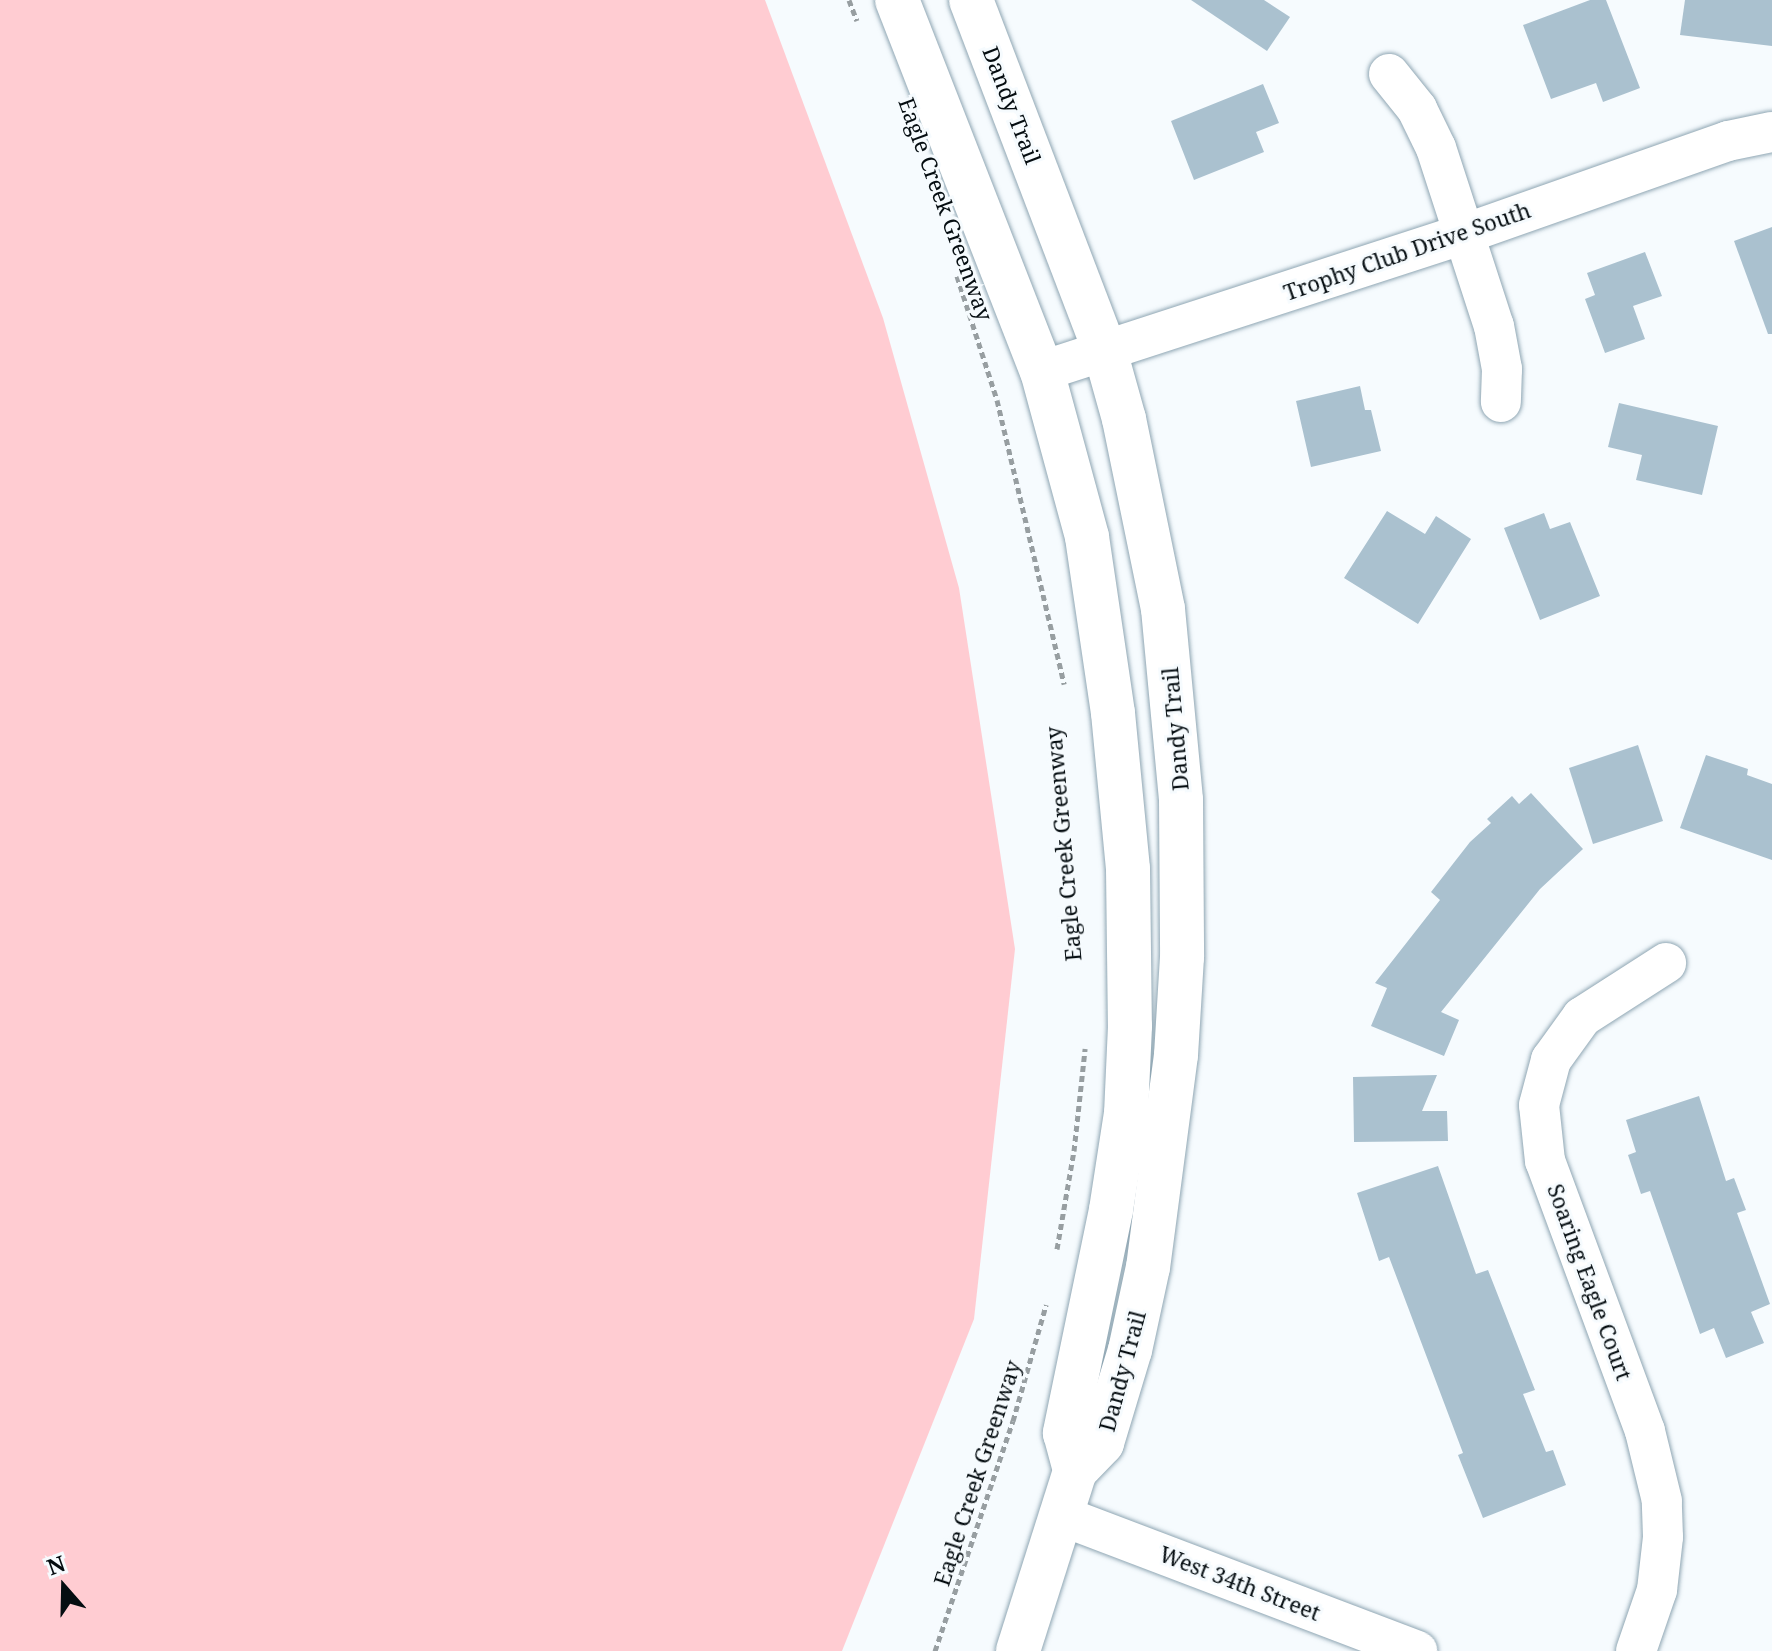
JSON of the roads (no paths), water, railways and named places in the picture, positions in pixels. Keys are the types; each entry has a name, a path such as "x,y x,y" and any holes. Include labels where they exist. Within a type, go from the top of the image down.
{"main road":[{"name":"Dandy Trail","path":"897,0 1042,371 1087,537 1113,713 1128,869 1130,1026 1126,1113 1111,1210 1065,1433 1075,1471"},
{"name":"Dandy Trail","path":"971,0 1105,351 1128,433 1163,609 1181,800 1182,957 1176,1055 1163,1177 1145,1281 1130,1350 1102,1443 1075,1471 1018,1651"}],"street":[{"path":"1389,74 1417,109 1429,132 1464,234 1498,342 1501,402"},
{"name":"Trophy Club Drive South","path":"1042,371 1464,234 1708,147 1772,132"},
{"name":"Soaring Eagle Court","path":"1636,1651 1657,1590 1663,1537 1662,1501 1645,1431 1545,1161 1539,1105 1551,1060 1582,1017 1666,963"},
{"name":"West 34th Street","path":"1062,1516 1417,1651"}]}
